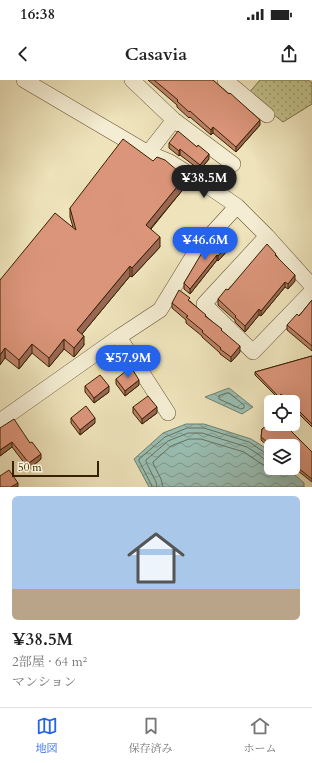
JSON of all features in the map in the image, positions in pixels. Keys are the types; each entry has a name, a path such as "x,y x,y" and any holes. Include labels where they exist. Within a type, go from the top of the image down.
{"street":[{"path":"24,80 148,153 170,162 237,206 267,236 312,286"},
{"path":"132,80 174,120 233,164"},
{"path":"225,80 267,115"},
{"path":"148,153 174,120"},
{"path":"0,421 118,337 160,310 196,251 237,206"},
{"path":"267,236 204,304 253,352 312,291"},
{"path":"118,337 168,413"}],"green space":[{"path":"260,80 308,80 312,83 312,104 283,122 248,94"}],"water":[{"path":"229,388 253,407 242,414 205,397"},
{"path":"186,424 204,424 251,439 264,447 264,475 295,475 304,483 304,487 149,487 134,459 163,433"}],"building":[{"path":"154,80 213,80 260,120 236,147 213,127 211,130"},
{"path":"178,131 197,147 198,145 209,154 200,165 180,149 179,151 169,143"},
{"path":"123,139 153,161 157,157 165,160 185,177 146,225 160,237 132,268 130,266 77,330 84,336 74,348 64,339 49,358 32,344 19,360 5,348 0,355 0,280 55,213 76,230 70,208"},
{"path":"217,236 228,245 218,256 217,255 190,289 184,283 203,251 204,252"},
{"path":"267,244 276,254 275,255 295,275 288,284 285,282 261,311 259,309 245,326 218,299 226,289 228,290"},
{"path":"179,290 190,298 188,300 206,315 205,316 240,346 231,357 220,349 221,348 202,332 203,331 186,317 188,316 172,303"},
{"path":"312,300 312,346 287,325 297,314 299,316"},
{"path":"115,345 120,351 107,361 102,354"},
{"path":"312,356 312,424 300,412 300,395 277,395 255,372"},
{"path":"131,367 139,380 125,391 116,379"},
{"path":"100,375 109,386 94,398 85,386"},
{"path":"148,396 157,407 142,419 133,407"},
{"path":"86,406 95,418 80,430 71,418"},
{"path":"14,419 30,443 32,442 41,454 29,463 12,442 0,450 0,428"},
{"path":"264,428 264,431 291,431 299,439 264,439 261,437 262,429"},
{"path":"300,440 312,452 312,479 300,470"},
{"path":"9,470 18,483 11,487 0,487 0,476"}]}
